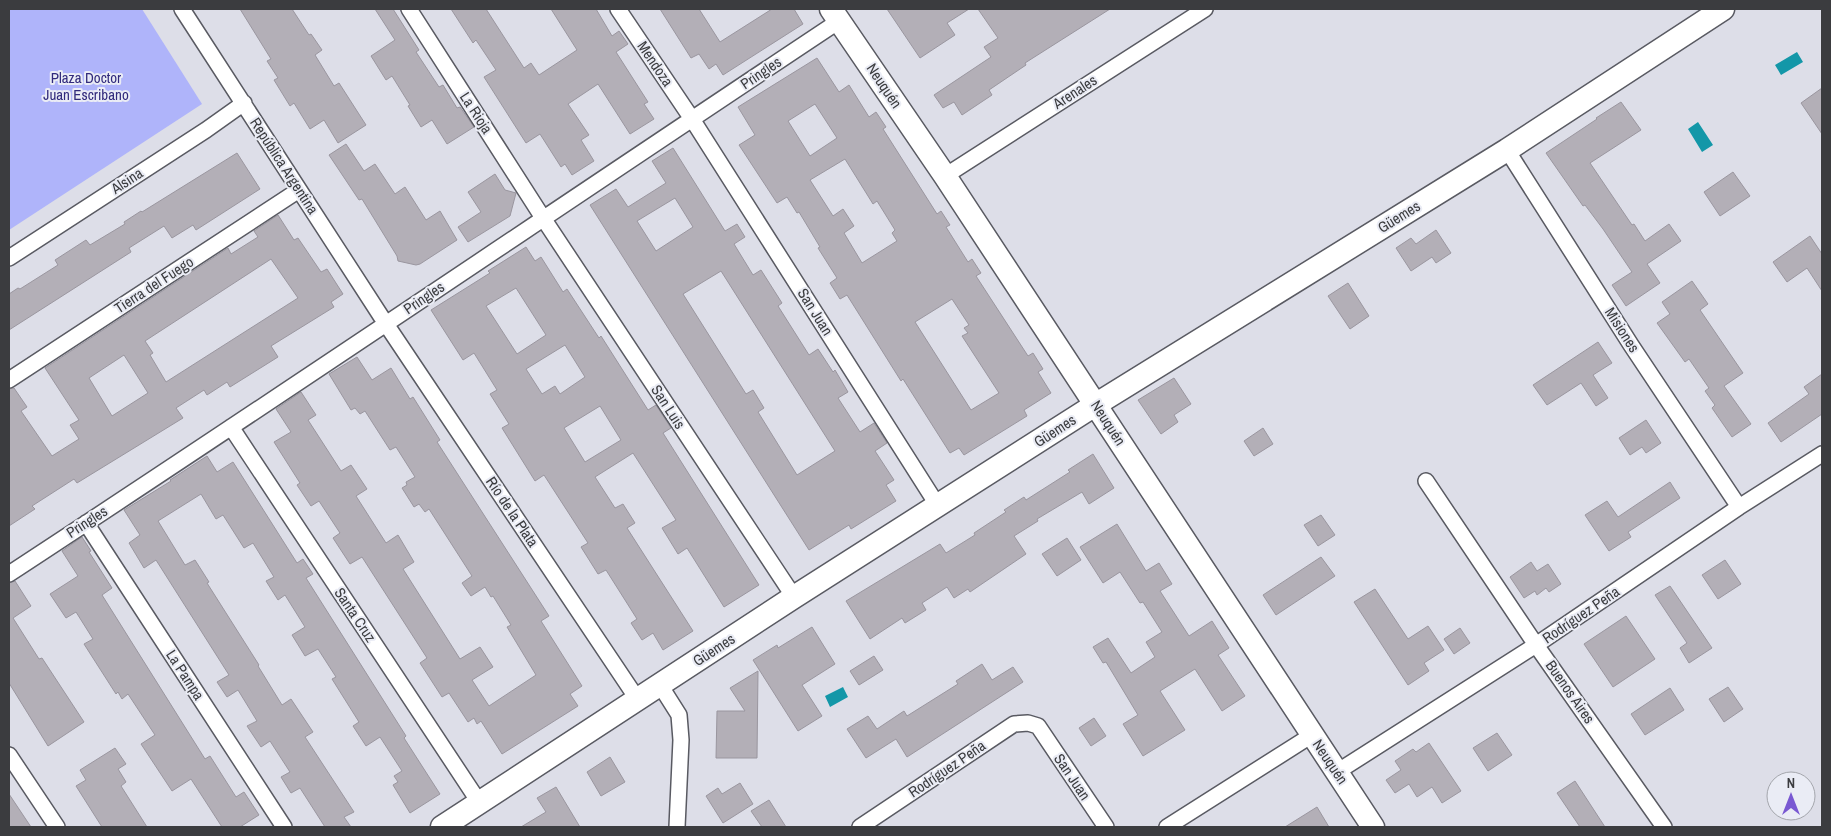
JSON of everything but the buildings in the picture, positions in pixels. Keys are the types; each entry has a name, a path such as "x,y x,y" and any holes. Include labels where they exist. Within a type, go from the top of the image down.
{"street":[{"name":"República Argentina","path":"182,9 386,324"},
{"name":"La Rioja","path":"409,9 542,218"},
{"name":"Mendoza","path":"618,9 692,119"},
{"name":"Arenales","path":"946,176 1205,9"},
{"name":"Güemes","path":"442,827 794,597 1096,405 1507,150 1723,9"},
{"name":"Pringles","path":"9,574 692,119 835,15"},
{"name":"Neuquén","path":"835,15 946,176 1373,827"},
{"name":"Alsina","path":"9,258 206,130 244,103"},
{"name":"San Juan","path":"692,119 938,506"},
{"name":"Misiones","path":"1507,150 1631,344 1739,507"},
{"name":"Tierra del Fuego","path":"9,380 299,190"},
{"name":"San Luis","path":"542,218 794,597"},
{"name":"Río de la Plata","path":"386,324 638,700"},
{"name":"Santa Cruz","path":"231,427 479,802"},
{"name":"Rodríguez Peña","path":"1337,772 1536,645 1739,507 1822,454"},
{"name":"Buenos Aires","path":"1426,481 1536,645 1664,827"},
{"name":"La Pampa","path":"86,523 284,827"},
{"path":"660,685 679,715 677,827"},
{"name":"Rodríguez Peña","path":"861,827 1014,724 1028,723 1038,726"},
{"name":"San Juan","path":"1038,726 1106,827"},
{"path":"1167,827 1312,735"},
{"path":"9,755 57,827"}],"green space":[{"name":"Plaza Doctor Juan Escribano","path":"9,9 142,9 202,104 9,230"}],"shaded area":[{"path":"1797,52 1803,62 1781,75 1775,65"},
{"path":"1698,122 1713,145 1702,152 1688,129"},
{"path":"843,687 848,697 830,707 825,696"}]}
